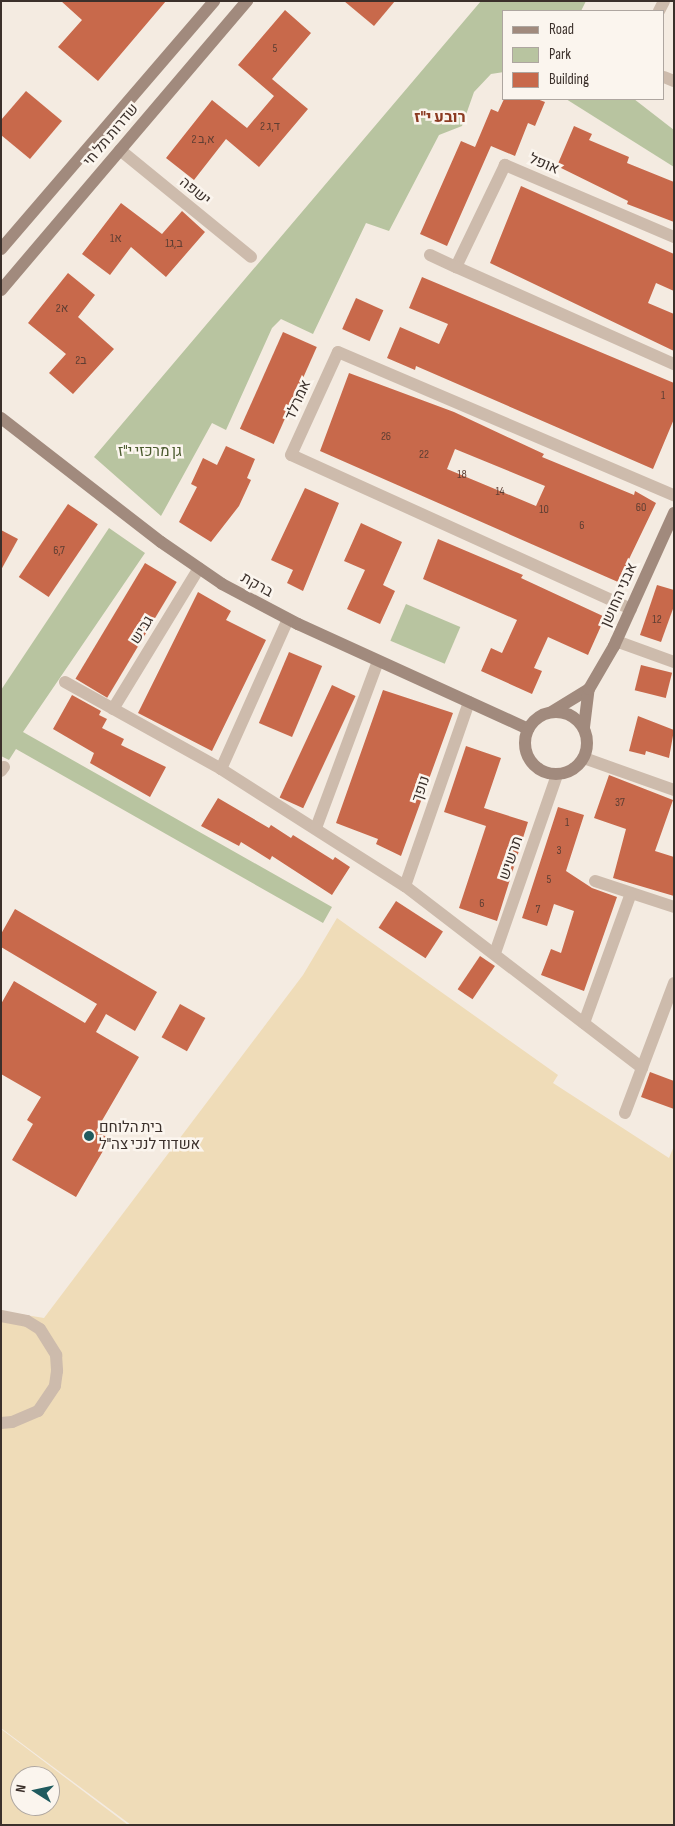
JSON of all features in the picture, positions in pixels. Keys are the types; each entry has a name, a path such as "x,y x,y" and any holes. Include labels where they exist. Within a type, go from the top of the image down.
{"street":[{"name":"שדרות תל חי","path":"1,249 214,1"},
{"name":"שדרות תל חי","path":"1,290 247,1"},
{"name":"ישפה","path":"120,150 251,257"},
{"name":"אופל","path":"456,267 504,165 674,238"},
{"path":"430,255 674,364"},
{"name":"אמרלד","path":"631,609 291,455 338,352 674,495"},
{"name":"ברקת","path":"1,418 199,568 288,619 528,729"},
{"name":"אבני החושן","path":"550,712 572,702 589,688 616,641 670,532 674,513"},
{"name":"גביש","path":"113,708 199,568"},
{"path":"221,769 288,619"},
{"path":"616,641 674,662"},
{"path":"316,828 378,661"},
{"path":"65,682 221,769 405,886 496,952 642,1068"},
{"name":"אבני החושן","path":"584,727 589,688"},
{"name":"נופך","path":"405,886 469,702"},
{"path":"550,712 569,714 584,727 588,742 584,758 573,770 557,775 537,768 530,760 526,750 528,729 534,721 550,712"},
{"path":"584,758 674,790"},
{"name":"תרשיש","path":"496,952 557,775"},
{"path":"595,881 674,907"},
{"path":"584,1023 631,893"},
{"path":"625,1113 674,983"},
{"path":"1,1423 12,1422 38,1411 55,1386 57,1371 50,1341 40,1329 5,1314"}],"green space":[{"name":"גן מרכזי י\"ז","path":"481,1 586,1 582,10 502,10 502,72 491,74 474,92 462,126 439,135 389,231 366,223 313,334 281,319 272,328 226,430 212,423 161,516 94,457"},
{"path":"568,100 635,100 674,130 674,167"},
{"path":"109,528 145,553 23,732 332,907 323,923 16,749 9,760 1,756 1,690"},
{"path":"406,604 460,627 445,664 390,641"}],"sand":[{"path":"337,918 558,1075 553,1083 669,1158 674,1146 674,1825 131,1825 60,1772 60,1766 52,1766 1,1728 1,1311 44,1318 303,975"},
{"path":"1,1729 50,1766 10,1766 10,1816 60,1816 60,1774 128,1825 1,1825"}],"building":[{"path":"61,1 166,1 98,81 58,47 82,20"},
{"path":"344,1 395,1 374,26"},
{"path":"285,10 311,33 272,79 308,109 259,167 226,139 194,180 166,158 212,100 247,128 274,96 238,65"},
{"path":"26,91 62,121 30,159 1,135 1,120"},
{"path":"504,100 540,100 545,102 535,126 528,123 515,156 491,146 447,246 420,234 461,141 475,147 491,109 498,112"},
{"path":"574,126 592,134 589,140 629,157 627,163 674,182 674,222 627,204 628,201 557,166"},
{"path":"521,186 674,254 674,291 656,283 648,303 674,314 674,351 490,263"},
{"path":"121,203 162,234 182,211 205,232 166,277 131,247 110,275 82,254"},
{"path":"68,273 95,295 78,317 114,349 73,394 49,373 66,354 28,323"},
{"path":"422,277 674,383 674,419 653,469 416,366 415,370 387,358 400,327 439,344 448,324 409,308"},
{"path":"356,298 383,310 370,341 342,329"},
{"path":"283,332 317,347 274,444 240,429"},
{"path":"349,373 454,412 544,454 542,457 634,495 635,491 656,503 618,582 320,451","holes":["455,449 545,486 536,506 447,469"]},
{"path":"226,446 255,459 247,478 251,480 239,506 211,542 179,522 197,487 191,484 203,458 217,465"},
{"path":"305,488 339,503 303,591 287,583 293,570 271,560"},
{"path":"68,504 98,524 49,597 19,577"},
{"path":"361,523 402,542 383,585 395,591 380,624 347,609 365,570 344,561"},
{"path":"1,530 18,539 1,570"},
{"path":"438,539 523,575 521,578 605,617 588,655 548,637 534,668 542,671 532,694 481,671 491,648 502,653 517,620 423,579"},
{"path":"145,563 177,582 107,698 75,679"},
{"path":"657,585 674,590 674,606 661,642 640,635"},
{"path":"198,592 231,611 226,620 266,640 212,751 138,713"},
{"path":"289,652 322,666 292,737 259,723"},
{"path":"641,665 672,673 666,698 635,690"},
{"path":"332,685 356,696 303,808 280,797"},
{"path":"383,690 453,713 401,856 376,844 378,839 336,823"},
{"path":"72,695 101,711 99,715 107,719 102,728 124,739 121,745 166,767 150,797 90,763 94,753 53,729"},
{"path":"638,716 674,730 669,758 646,751 645,755 629,751"},
{"path":"466,746 501,758 484,808 528,822 497,921 459,908 486,826 444,812"},
{"path":"609,775 673,800 655,851 674,857 674,896 613,878 626,829 594,818"},
{"path":"218,798 269,828 271,825 291,838 293,835 333,860 335,857 350,867 332,895 272,856 270,860 241,842 239,846 201,826"},
{"path":"558,807 584,815 566,871 592,888 617,897 584,991 541,975 551,949 561,953 574,911 554,904 547,926 522,918"},
{"path":"396,901 443,931 426,958 379,928"},
{"path":"15,909 157,992 135,1031 106,1014 96,1032 139,1057 96,1131 110,1139 76,1197 12,1160 33,1124 27,1120 41,1097 1,1074 1,1004 14,981 85,1023 97,1004 1,947 1,934"},
{"path":"480,956 495,966 473,999 458,989"},
{"path":"180,1004 205,1018 187,1051 162,1037"},
{"path":"650,1072 674,1081 674,1109 641,1097"}],"place":[{"name":"בית הלוחם אשדוד לנכי צה\"ל","path":"89,1136"}],"district":[{"name":"רובע י\"ז","path":"440,118"}]}
